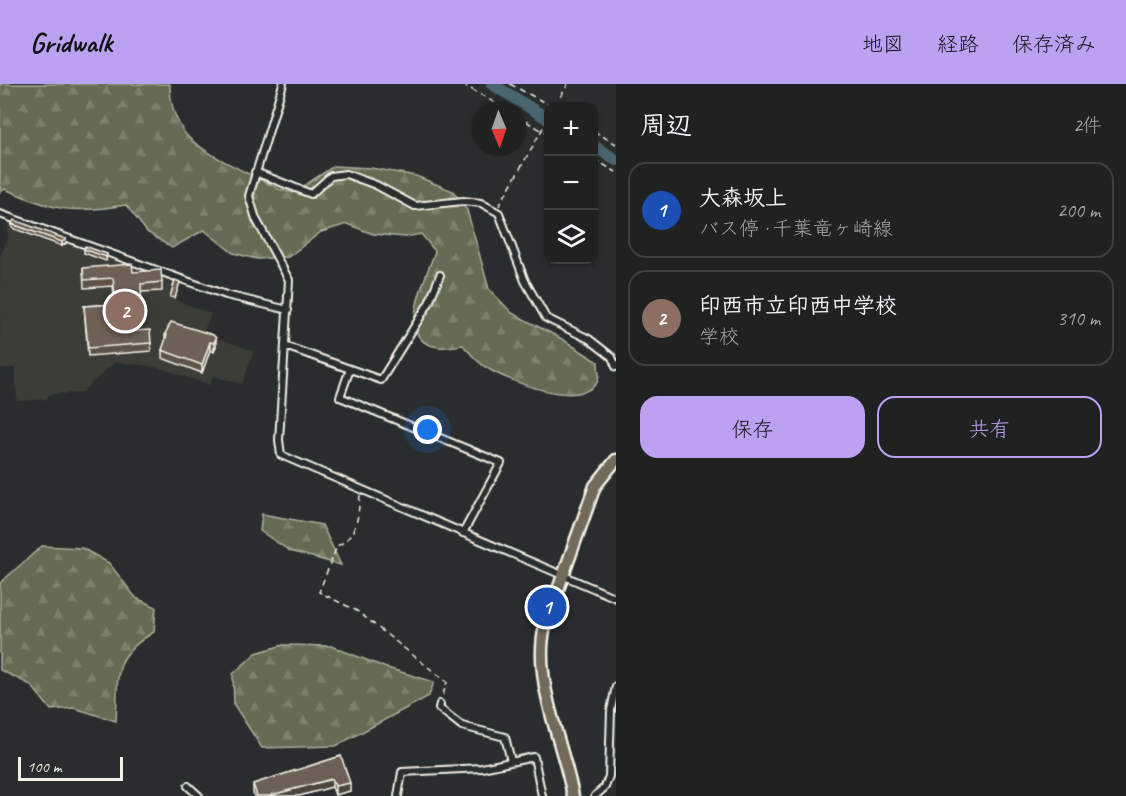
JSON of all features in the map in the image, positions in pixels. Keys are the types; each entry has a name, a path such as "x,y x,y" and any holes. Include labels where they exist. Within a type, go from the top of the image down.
{"main road":[{"path":"573,796 541,664 544,626 595,486 616,460"}],"street":[{"path":"283,84 250,188 251,206 289,280 279,440 281,455 616,598"},
{"path":"255,172 311,194 331,176 346,174 376,185 415,206 463,201 482,203 496,212 525,281 546,318 589,339 612,357 616,367"},
{"path":"0,213 241,300 288,310"},
{"path":"285,346 381,380 429,303 440,275"},
{"path":"350,369 340,397 501,463 463,533"},
{"path":"595,796 604,787 609,776 611,710 616,686"},
{"path":"440,704 439,708 462,726 505,737 512,761"},
{"path":"398,796 402,772 482,768 534,756 542,796"},
{"path":"188,786 200,796"}],"path":[{"path":"462,84 493,102"},
{"path":"510,84 544,102"},
{"path":"557,102 568,84"},
{"path":"526,121 542,130"},
{"path":"496,212 544,127"},
{"path":"598,133 616,144"},
{"path":"598,161 616,172"},
{"path":"361,490 354,534 347,542 337,546 320,592 357,611 447,682 440,704"}],"shaded area":[{"path":"8,220 183,280 176,300 211,314 203,333 254,351 242,384 213,376 210,385 157,367 115,362 81,393 49,394 47,399 17,401 15,368 0,368 0,256 8,239"}],"green space":[{"path":"0,84 170,84 175,115 191,140 228,164 279,189 293,193 334,166 371,168 416,176 453,191 467,210 489,289 512,313 562,339 598,362 598,382 586,391 573,393 542,390 487,368 477,361 463,345 439,347 425,342 417,333 416,306 435,251 421,234 405,237 373,234 347,224 321,232 288,257 257,259 233,253 204,230 172,248 147,232 126,205 77,210 64,209 5,189 0,192"},
{"path":"262,514 322,525 341,565 290,551 260,531"},
{"path":"42,546 82,548 109,563 136,598 156,607 154,632 140,641 123,659 118,679 116,721 74,708 51,710 31,685 0,670 0,583"},
{"path":"283,645 331,646 384,667 434,682 429,696 336,746 262,748 234,705 233,674 256,653"}],"building":[{"path":"14,220 66,239 62,242 12,224"},
{"path":"85,246 107,254 106,257 84,249"},
{"path":"132,264 133,272 161,270 162,282 141,284 142,313 126,314 126,325 132,325 133,331 150,330 151,343 88,348 84,306 116,304 113,278 84,280 83,268"},
{"path":"175,280 180,282 175,298 170,297"},
{"path":"171,322 213,335 216,338 214,343 210,342 202,365 162,350 167,335 165,334"},
{"path":"341,756 350,783 335,786 332,779 271,796 257,796 253,784"}],"waterway":[{"path":"492,84 544,116"},
{"path":"598,149 616,160"}],"place":[{"name":"印西市立印西中学校","path":"125,311"},
{"name":"大森坂上","path":"547,607"}]}
